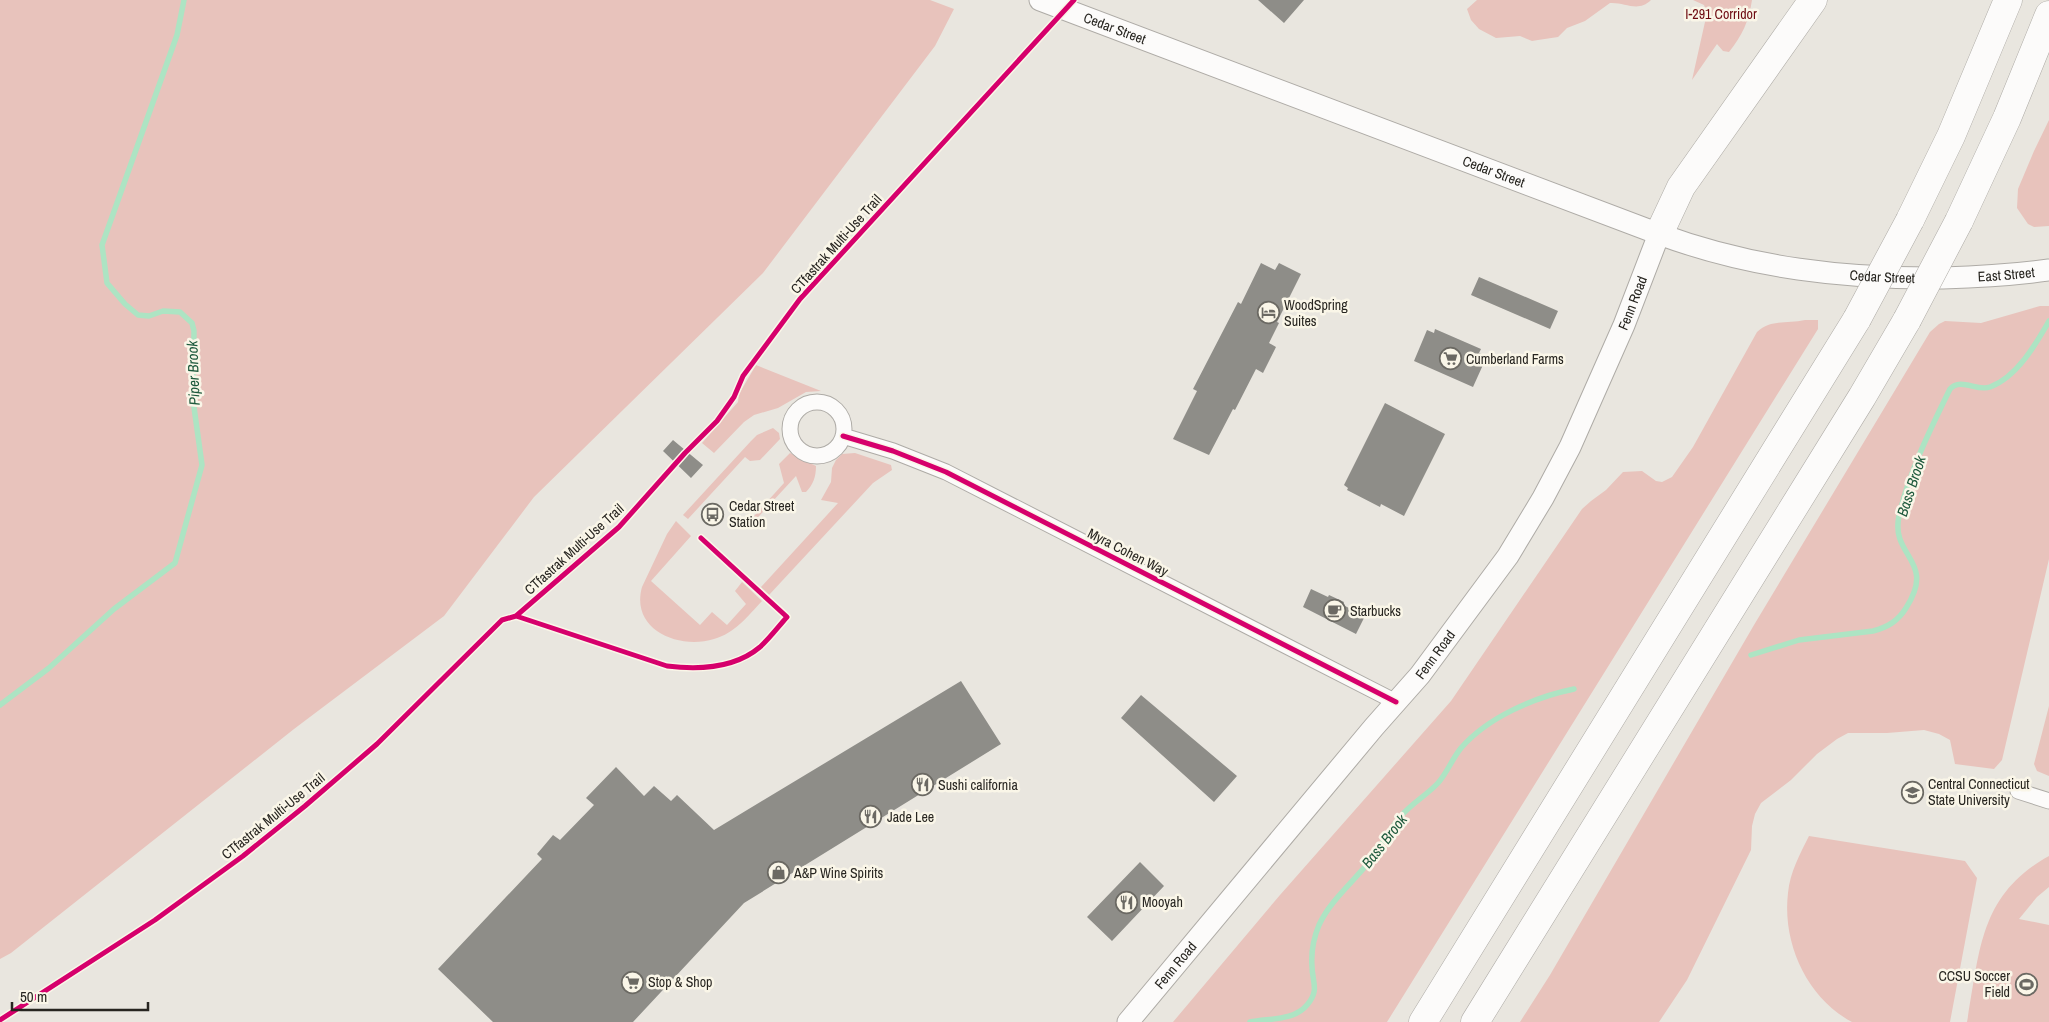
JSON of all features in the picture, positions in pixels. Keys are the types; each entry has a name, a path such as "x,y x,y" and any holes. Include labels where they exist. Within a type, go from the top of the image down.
{"highway":[{"path":"1659,234 1681,186 1814,0"},
{"path":"1423,1022 1857,319 1910,220 1950,136 2008,0"},
{"path":"1475,1022 1862,397 1907,320 1959,221 2004,126 2049,15"}],"main road":[{"name":"Cedar Street","path":"1040,0 1659,234 1717,253 1793,270 1866,277 1962,277"},
{"name":"Fenn Road","path":"1128,1022 1425,669 1492,579 1543,498 1570,447 1624,326 1659,234"},
{"name":"East Street","path":"1962,277 2049,270"}],"street":[{"name":"Myra Cohen Way","path":"843,436 893,450 946,472 1396,702"},
{"path":"2018,791 2049,800"}],"green space":[{"path":"0,0 930,0 954,9 935,46 763,273 534,497 444,616 294,729 11,953 0,959"},
{"path":"1477,0 1651,0 1641,6 1610,3 1585,21 1567,28 1558,37 1532,41 1520,36 1496,38 1479,29 1471,20 1467,9"},
{"name":"I-291 Corridor","path":"1693,0 1752,0 1747,21 1734,46 1729,52 1723,51 1717,44 1692,80 1707,13 1704,5"},
{"path":"2049,120 2049,226 2034,227 2028,224 2017,208 2018,189"},
{"path":"2040,306 2049,306 2049,559 2002,760 1994,769 1955,764 1950,740 1939,734 1924,730 1887,733 1848,733 1817,754 1791,780 1761,803 1755,814 1752,826 1751,850 1687,980 1659,1022 1520,1022 1550,975 1754,625 1930,332 1945,321 1981,323"},
{"path":"1818,320 1818,329 1387,1022 1173,1022 1280,895 1451,701 1582,509 1606,490 1623,472 1642,471 1656,481 1662,482 1672,477 1693,447 1757,332 1768,325"},
{"path":"756,365 821,391 806,392 778,408 754,415 744,422 714,453 702,443 738,402 739,394"},
{"path":"773,428 779,433 780,439 760,460 750,461 745,457 688,519 683,515 757,435"},
{"path":"790,453 816,466 812,484 806,492 802,492 796,476 748,528 745,526 784,483 779,464"},
{"path":"855,453 891,465 892,470 873,483 769,595 761,587 838,503 821,500 831,482 832,468 836,460 842,454"},
{"path":"676,521 691,536 651,581 700,625 712,612 727,625 746,604 735,591 742,582 762,601 734,629 714,639 686,642 673,639 660,633 650,625 643,615 640,602 642,587 667,534"},
{"path":"2049,706 2049,776 2037,771 2034,764"},
{"path":"1809,836 1965,861 1977,878 1950,1022 1852,1022 1836,1012 1810,984 1794,949 1789,931 1787,912 1791,878"},
{"path":"2049,856 2049,887 2037,897 2019,919 2049,925 2049,1022 1967,1022 1980,949 1996,907 2008,888 2026,871"}],"building":[{"path":"1258,0 1304,0 1284,23"},
{"path":"1261,263 1275,270 1279,263 1301,274 1277,322 1279,323 1269,343 1276,347 1263,373 1256,369 1209,455 1173,439 1197,391 1193,389 1238,302 1241,304"},
{"name":"Cumberland Farms","path":"1479,277 1558,311 1550,329 1471,295"},
{"name":"Cumberland Farms","path":"1435,329 1481,349 1479,353 1487,356 1473,387 1414,361 1427,330 1434,333"},
{"path":"1385,403 1445,434 1404,516 1381,504 1380,507 1347,490 1348,488 1344,485"},
{"path":"673,440 703,465 691,478 663,451"},
{"name":"Starbucks","path":"1311,589 1344,602 1343,605 1365,616 1356,634 1303,607"},
{"path":"961,681 1001,744 744,903 633,1022 493,1022 438,969 542,859 537,854 553,835 560,840 594,805 586,798 616,767 644,796 654,786 671,801 677,795 714,830"},
{"path":"1141,695 1237,776 1214,802 1121,718"},
{"name":"Mooyah","path":"1140,862 1164,886 1112,941 1087,917"}],"waterway":[{"name":"Piper Brook","path":"0,705 49,668 114,609 175,563 202,465 193,400 194,331 192,323 180,312 163,311 149,316 138,315 125,304 107,283 102,245 177,35 184,0"},
{"name":"Bass Brook","path":"1751,655 1799,640 1873,631 1883,628 1900,617 1914,592 1917,579 1911,559 1901,541 1898,530 1899,516 1914,467 1950,389 1959,384 1980,388 1990,387 2009,376 2025,359 2049,321"},
{"name":"Bass Brook","path":"1250,1022 1295,1014 1302,1010 1311,1000 1314,990 1312,972 1313,945 1317,930 1324,916 1335,900 1369,862 1401,816 1438,783 1461,748 1485,727 1513,710 1544,697 1574,689"}],"cycle path":[{"name":"CTfastrak Multi-Use Trail","path":"0,1020 155,920 243,856 377,744 502,620 516,616 619,527 685,453 717,421 734,397 743,376 800,299 1074,0"},
{"path":"843,436 893,451 946,472 1396,702"},
{"path":"516,616 667,666 704,668 739,660 760,647 787,617 701,538"}],"place":[{"name":"WoodSpring Suites","path":"1268,313"},
{"name":"Cumberland Farms","path":"1450,359"},
{"name":"Cedar Street Station","path":"713,514"},
{"name":"Starbucks","path":"1334,611"},
{"name":"Sushi california","path":"922,785"},
{"name":"Central Connecticut State University","path":"1912,792"},
{"name":"Jade Lee","path":"871,817"},
{"name":"A&P Wine Spirits","path":"778,873"},
{"name":"Mooyah","path":"1126,902"},
{"name":"Stop & Shop","path":"632,982"},
{"name":"CCSU Soccer Field","path":"2026,984"}]}
